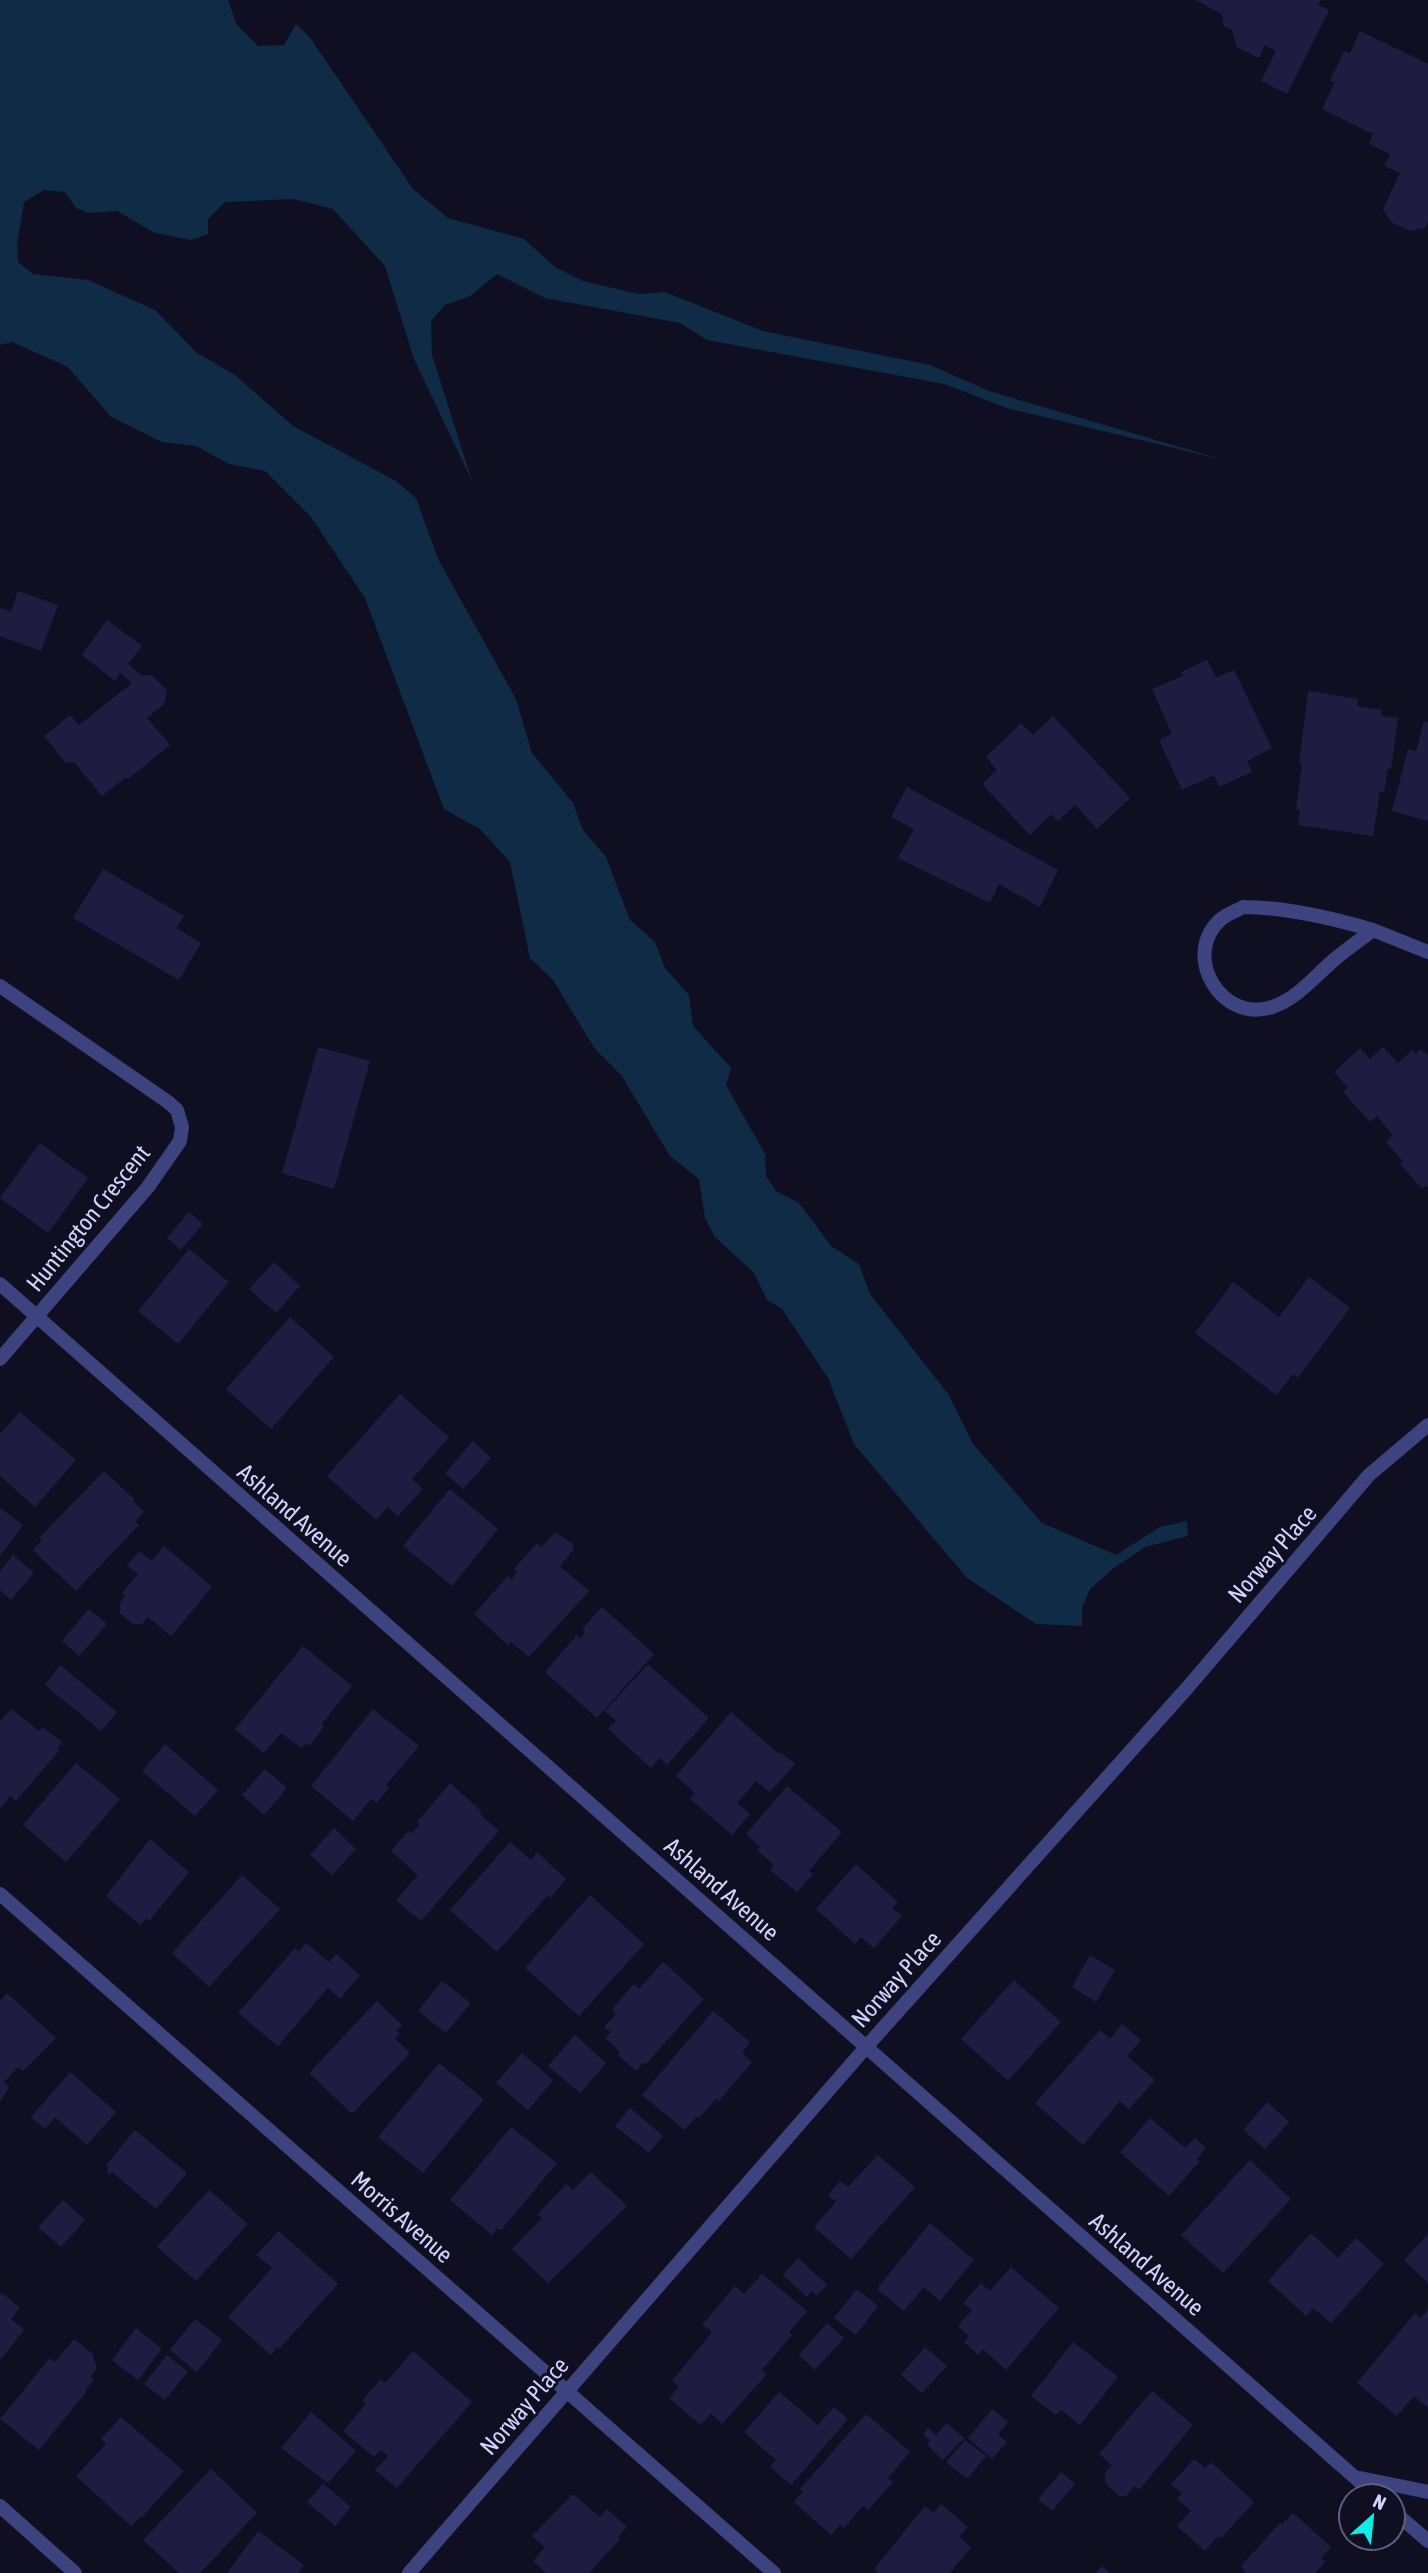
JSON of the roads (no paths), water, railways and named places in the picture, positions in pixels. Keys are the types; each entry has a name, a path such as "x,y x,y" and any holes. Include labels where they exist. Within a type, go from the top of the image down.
{"street":[{"path":"1373,930 1290,999 1269,1009 1246,1009 1225,999 1209,982 1203,960 1206,942 1220,920 1243,907 1261,907 1339,920 1373,930 1428,952"},
{"name":"Huntington Crescent","path":"0,986 177,1110 182,1127 180,1141 148,1187 0,1359"},
{"name":"Ashland Avenue","path":"0,1284 1360,2482"},
{"name":"Norway Place","path":"409,2573 867,2046 1188,1687 1369,1475 1428,1425"},
{"name":"Morris Avenue","path":"0,1894 775,2573"},
{"path":"1354,2477 1428,2492"},
{"path":"0,2506 75,2573"},
{"path":"1407,2523 1428,2541"}],"water":[{"path":"0,0 228,0 237,25 258,46 284,45 296,24 309,36 413,189 448,218 524,239 555,267 583,281 638,294 665,292 763,331 930,365 989,391 1224,460 1007,408 944,384 707,340 680,323 545,298 497,274 470,296 445,305 431,321 432,355 472,481 414,359 385,266 333,209 293,199 225,202 208,219 208,234 191,240 155,233 117,211 89,213 76,208 65,192 44,190 24,202 17,245 18,262 33,274 88,280 155,310 197,353 235,375 293,426 396,481 416,498 438,559 516,699 532,753 573,803 583,830 606,857 630,920 655,942 665,968 689,995 693,1026 731,1068 726,1085 765,1154 766,1176 776,1191 799,1203 831,1246 859,1264 870,1294 948,1394 973,1444 1042,1523 1116,1555 1160,1527 1187,1521 1188,1536 1145,1547 1115,1567 1090,1589 1082,1608 1082,1626 1036,1624 967,1578 854,1444 828,1378 782,1309 767,1300 754,1273 715,1237 705,1218 699,1179 670,1156 622,1076 595,1049 553,980 530,958 510,862 480,829 444,809 365,598 311,517 265,471 229,464 196,446 162,442 111,417 68,367 12,342 0,345"}]}
